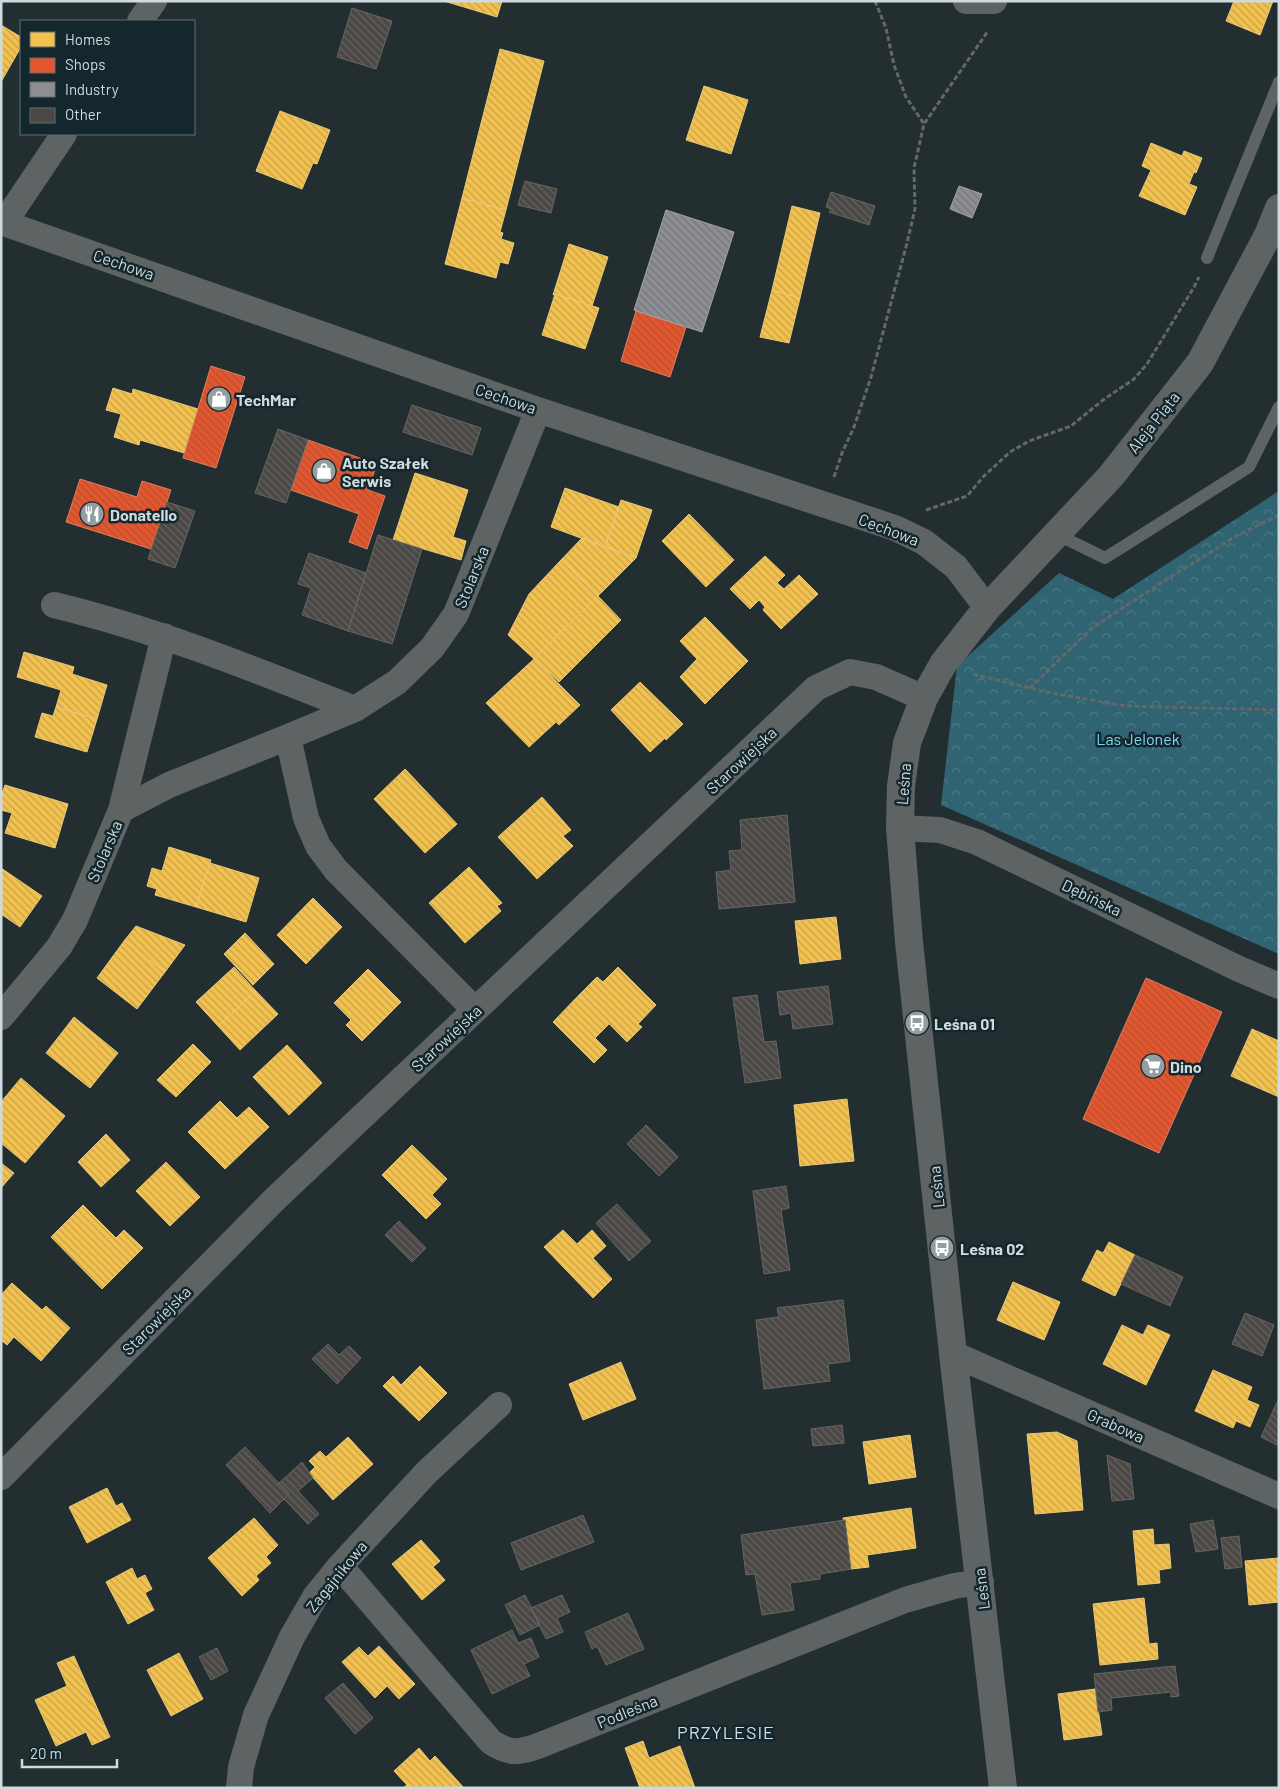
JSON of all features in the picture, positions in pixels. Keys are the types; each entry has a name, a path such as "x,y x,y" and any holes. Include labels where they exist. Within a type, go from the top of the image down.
{"street":[{"path":"141,20 154,1"},
{"path":"966,1 993,13"},
{"path":"3,222 63,135"},
{"name":"Aleja Piąta","path":"988,608 1111,476 1200,363 1268,234 1279,208"},
{"name":"Cechowa","path":"3,222 538,410 895,528 924,542 956,566 988,608"},
{"name":"Stolarska","path":"1,1017 59,947 75,920 121,810 169,785 288,738 355,709 396,682 432,648 456,614 538,410"},
{"path":"54,606 91,614 164,636 355,709"},
{"name":"Leśna","path":"988,608 943,664 924,698 907,743 901,786 900,828 910,952 953,1354 981,1582 1003,1788"},
{"path":"121,810 164,636"},
{"name":"Starowiejska","path":"1,1477 276,1199 816,688 850,672 876,676 924,698"},
{"path":"288,738 306,818 318,846 336,870 475,1010"},
{"name":"Dębińska","path":"900,828 940,830 978,842 1279,986"},
{"name":"Grabowa","path":"953,1354 1279,1496"},
{"name":"Zagajnikowa","path":"239,1788 241,1767 256,1715 292,1637 315,1597 340,1566 427,1472 499,1405"},
{"name":"Podleśna","path":"340,1566 491,1742 501,1749 510,1752 522,1752 538,1746 905,1600 954,1586 981,1582"}],"lane":[{"path":"1207,258 1279,82"},
{"path":"1056,534 1105,558 1249,467 1279,407"}],"path":[{"path":"875,1 886,28 894,65 906,98 924,124"},
{"path":"833,482 871,377 906,247 914,209 914,168 924,124 993,13"},
{"path":"919,512 967,496 983,477 1010,452 1030,441 1071,426 1104,400 1134,380 1147,364 1194,287 1207,258"},
{"path":"1030,688 1092,628 1238,535 1279,516"},
{"path":"943,664 988,679 1124,706 1279,710"}],"green space":[{"name":"Las Jelonek","path":"1279,491 1279,954 941,805 957,666 1059,573 1113,599"}],"building: Homes":[{"path":"444,1 502,1 497,17"},
{"path":"1234,1 1273,1 1260,35 1226,21"},
{"path":"1,25 20,36 20,49 1,82"},
{"path":"500,49 544,61 506,210 462,198"},
{"path":"704,86 748,100 731,154 686,140"},
{"path":"280,111 330,130 317,164 313,163 302,189 256,171"},
{"path":"1151,143 1182,156 1184,151 1202,158 1189,184 1197,187 1185,215 1139,196 1151,170 1142,166"},
{"path":"462,198 506,210 500,232 503,233 501,239 514,243 508,264 500,262 496,278 445,264"},
{"path":"792,206 820,213 800,298 772,290"},
{"path":"569,244 608,257 592,306 555,294 553,295"},
{"path":"772,290 800,298 789,343 760,337"},
{"path":"555,294 599,308 585,349 542,335"},
{"path":"113,388 132,394 133,389 198,409 184,453 140,440 139,445 114,437 121,414 106,410"},
{"path":"415,473 468,490 453,537 466,541 461,560 393,540"},
{"path":"565,488 619,507 605,547 551,527"},
{"path":"621,500 652,510 636,558 605,547"},
{"path":"689,514 734,560 706,587 662,541"},
{"path":"582,538 636,558 598,596 561,560"},
{"path":"765,556 785,575 777,583 784,589 799,575 818,594 781,629 763,610 765,607 759,600 750,609 730,589"},
{"path":"561,560 598,596 564,629 529,594"},
{"path":"529,594 564,629 534,659 508,635"},
{"path":"598,596 621,620 559,682 534,659"},
{"path":"705,617 748,661 705,704 680,677 697,659 680,641"},
{"path":"24,652 74,667 72,674 107,685 97,719 56,707 61,690 17,677"},
{"path":"534,659 580,705 559,725 556,722 529,747 486,703"},
{"path":"640,682 683,724 650,752 611,710"},
{"path":"56,707 97,719 87,752 35,737 42,713 53,716"},
{"path":"405,769 457,824 425,853 374,799"},
{"path":"5,785 68,804 55,848 5,833 12,813 1,810 1,797"},
{"path":"542,797 571,830 563,836 573,846 537,879 498,837"},
{"path":"169,847 211,860 196,907 155,895 157,889 147,886 152,868 162,871"},
{"path":"210,863 259,878 246,922 196,907"},
{"path":"469,867 502,903 497,906 501,911 465,943 429,903"},
{"path":"1,868 42,896 20,927 1,914"},
{"path":"313,898 342,927 306,964 277,935"},
{"path":"836,917 841,959 800,964 795,921"},
{"path":"136,926 185,945 165,972 124,941"},
{"path":"245,933 274,964 253,985 224,954"},
{"path":"124,941 165,972 137,1009 97,978"},
{"path":"234,967 256,991 218,1026 196,1002"},
{"path":"618,967 656,1005 638,1024 642,1027 627,1042 580,994 597,977 603,982"},
{"path":"368,969 401,1002 362,1041 346,1025 351,1020 334,1003"},
{"path":"256,991 278,1014 240,1050 218,1026"},
{"path":"580,994 609,1024 595,1038 607,1050 594,1063 553,1022"},
{"path":"74,1017 118,1053 90,1088 46,1053"},
{"path":"1252,1029 1279,1041 1279,1097 1231,1076"},
{"path":"193,1044 211,1062 176,1097 157,1080"},
{"path":"287,1045 322,1083 289,1115 253,1077"},
{"path":"21,1078 65,1116 25,1163 1,1143 1,1102"},
{"path":"847,1099 854,1161 800,1166 794,1105"},
{"path":"220,1101 237,1118 249,1107 269,1127 225,1169 188,1132"},
{"path":"106,1134 130,1160 101,1187 78,1162"},
{"path":"412,1145 447,1179 432,1195 441,1204 426,1219 382,1175"},
{"path":"166,1162 200,1197 170,1226 136,1191"},
{"path":"1,1163 14,1173 1,1188"},
{"path":"83,1205 116,1238 124,1230 143,1248 102,1289 51,1237"},
{"path":"563,1230 577,1244 592,1230 606,1246 593,1258 612,1279 593,1298 544,1247"},
{"path":"1109,1242 1135,1255 1115,1296 1082,1280 1097,1250 1103,1253"},
{"path":"1013,1282 1060,1302 1044,1340 997,1320"},
{"path":"12,1283 42,1310 46,1306 70,1328 41,1361 14,1337 7,1345 1,1340 1,1295"},
{"path":"1122,1325 1143,1335 1148,1325 1170,1335 1146,1385 1103,1364"},
{"path":"621,1362 636,1399 583,1420 569,1384"},
{"path":"420,1366 447,1393 419,1421 383,1386 393,1376 401,1385"},
{"path":"1213,1370 1252,1387 1247,1400 1259,1405 1250,1427 1236,1421 1233,1428 1195,1411"},
{"path":"1057,1432 1077,1441 1083,1510 1035,1514 1027,1434"},
{"path":"910,1435 916,1477 869,1484 863,1442"},
{"path":"348,1437 373,1464 333,1500 309,1473 315,1467 309,1461 320,1451 326,1457"},
{"path":"107,1488 116,1506 122,1503 131,1520 87,1543 69,1507"},
{"path":"911,1508 916,1548 867,1555 869,1567 851,1569 843,1518"},
{"path":"254,1518 278,1545 266,1557 271,1563 256,1576 259,1580 242,1596 208,1558"},
{"path":"1153,1529 1154,1545 1169,1544 1171,1568 1159,1570 1160,1583 1138,1585 1133,1531"},
{"path":"421,1540 440,1561 433,1567 445,1580 422,1600 392,1564"},
{"path":"1279,1558 1279,1602 1249,1605 1245,1561"},
{"path":"132,1568 137,1579 145,1575 152,1589 145,1593 154,1610 128,1624 106,1582"},
{"path":"1144,1598 1149,1644 1157,1643 1158,1659 1100,1665 1093,1604"},
{"path":"379,1646 415,1684 399,1699 387,1686 375,1698 342,1662 359,1647 368,1656"},
{"path":"179,1653 203,1699 171,1716 147,1670"},
{"path":"74,1656 110,1737 92,1745 86,1732 56,1746 35,1700 67,1686 57,1663"},
{"path":"1095,1689 1102,1735 1064,1740 1058,1694"},
{"path":"643,1741 649,1758 680,1746 695,1788 640,1788 625,1748"},
{"path":"419,1748 430,1761 435,1756 464,1788 403,1788 407,1785 394,1771"}],"building: Shops":[{"path":"636,311 686,327 670,377 621,361"},
{"path":"211,366 245,377 216,468 183,458"},
{"path":"308,440 377,464 368,490 385,496 367,549 349,542 359,514 291,490"},
{"path":"80,479 137,497 142,481 171,490 151,549 66,522"},
{"name":"Dino","path":"1146,978 1222,1012 1159,1153 1083,1119"}],"building: Industry":[{"path":"959,186 982,194 972,218 950,209"},
{"path":"666,210 734,232 702,332 634,310"}],"building: Other":[{"path":"352,8 392,21 376,69 337,57"},
{"path":"525,181 557,189 551,213 518,205"},
{"path":"831,192 875,206 869,225 829,212 831,209 826,207"},
{"path":"412,405 481,428 472,455 403,432"},
{"path":"278,429 308,440 286,503 255,493"},
{"path":"167,502 195,511 175,568 148,559"},
{"path":"378,535 422,549 392,644 348,631"},
{"path":"309,553 366,573 348,631 302,615 311,588 298,584"},
{"path":"787,815 795,902 719,909 716,872 731,870 729,851 742,850 740,820"},
{"path":"828,986 833,1024 793,1029 791,1013 780,1015 777,992"},
{"path":"757,995 764,1042 776,1041 781,1078 745,1083 733,998"},
{"path":"646,1125 678,1157 659,1176 627,1144"},
{"path":"786,1186 789,1208 781,1210 790,1270 764,1274 753,1191"},
{"path":"617,1204 651,1241 629,1261 596,1223"},
{"path":"399,1221 426,1248 412,1262 385,1235"},
{"path":"1135,1255 1183,1277 1170,1306 1121,1284"},
{"path":"843,1300 850,1361 828,1364 830,1381 764,1389 756,1320 779,1317 777,1308"},
{"path":"1245,1313 1274,1325 1262,1356 1232,1344"},
{"path":"328,1344 339,1355 349,1346 361,1358 337,1384 312,1359"},
{"path":"1279,1398 1279,1446 1261,1437"},
{"path":"842,1425 844,1443 813,1446 811,1429"},
{"path":"245,1447 289,1494 270,1513 226,1465"},
{"path":"1107,1455 1130,1464 1134,1499 1112,1501"},
{"path":"302,1462 313,1478 298,1491 319,1514 308,1524 284,1499 289,1494 279,1483"},
{"path":"583,1515 594,1542 521,1570 511,1543"},
{"path":"845,1520 851,1569 820,1574 820,1579 790,1583 794,1610 762,1615 755,1574 746,1575 741,1535"},
{"path":"1213,1520 1218,1549 1196,1552 1190,1524"},
{"path":"1239,1536 1242,1567 1225,1569 1221,1538"},
{"path":"525,1595 540,1625 520,1635 505,1605"},
{"path":"562,1595 570,1612 557,1618 563,1632 546,1639 531,1608"},
{"path":"628,1613 644,1649 606,1665 597,1646 592,1649 585,1632"},
{"path":"512,1630 518,1643 531,1638 539,1657 524,1664 530,1676 492,1694 471,1650"},
{"path":"217,1648 228,1671 211,1680 199,1657"},
{"path":"1175,1666 1179,1696 1171,1697 1171,1692 1111,1698 1112,1710 1098,1712 1094,1674"},
{"path":"343,1683 373,1718 355,1734 325,1698"}],"place":[{"name":"TechMar","path":"219,399"},
{"name":"Auto Szałek Serwis","path":"324,471"},
{"name":"Donatello","path":"92,514"},
{"name":"Leśna 01","path":"917,1023"},
{"name":"Dino","path":"1153,1066"},
{"name":"Leśna 02","path":"942,1248"}],"district":[{"name":"PRZYLESIE","path":"726,1732"}]}
